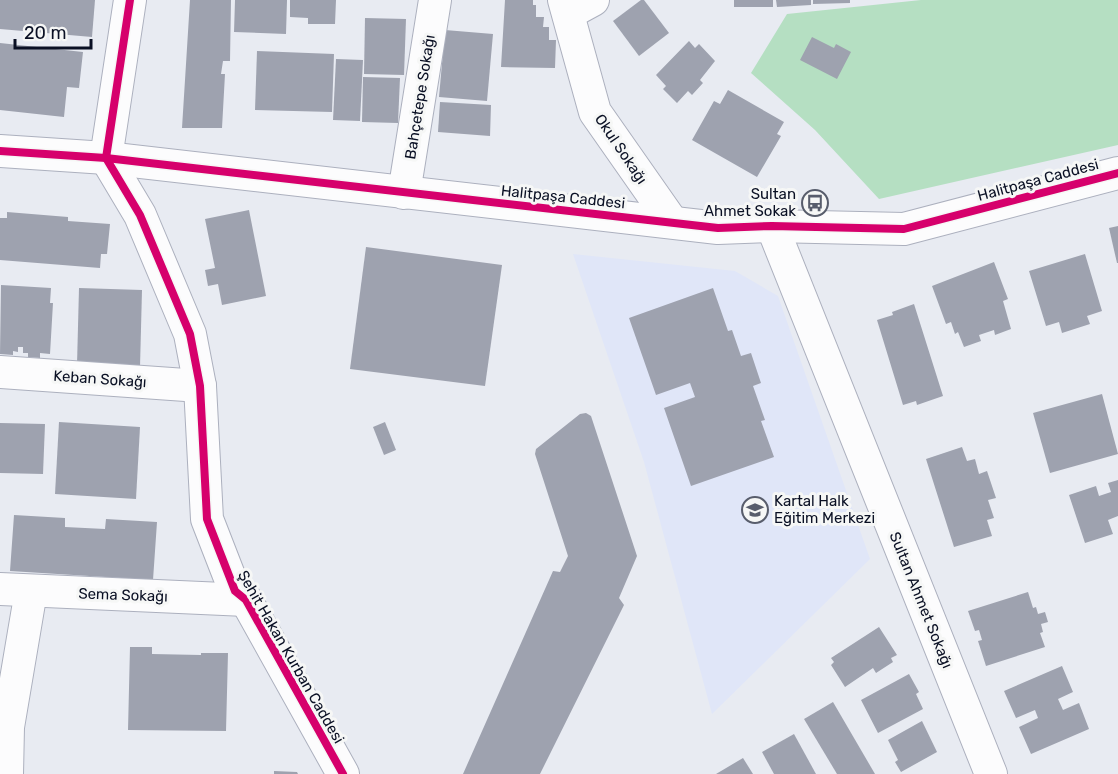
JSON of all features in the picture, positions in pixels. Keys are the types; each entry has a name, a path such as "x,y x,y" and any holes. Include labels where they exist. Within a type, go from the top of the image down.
{"street":[{"path":"106,158 130,0"},
{"name":"Bahçetepe Sokağı","path":"404,193 435,0"},
{"name":"Okul Sokağı","path":"576,4 595,112 672,222"},
{"name":"Halitpaşa Caddesi","path":"0,151 106,158 718,228 772,226 904,230 1118,173"},
{"name":"Şehit Hakan Kurban Caddesi","path":"106,158 141,214 190,334 200,386 207,519 235,591 246,600 343,774"},
{"name":"Sultan Ahmet Sokağı","path":"772,226 989,774"},
{"name":"Keban Sokağı","path":"0,372 200,386"},
{"name":"Sema Sokağı","path":"0,589 246,600"},
{"path":"8,774 8,727 31,591"}],"shaded area":[{"name":"Kartal Halk Eğitim Merkezi","path":"573,254 735,271 778,296 870,559 712,714 644,462"}],"green space":[{"path":"921,0 1118,0 1118,145 879,199 815,130 751,73 787,14"}],"building":[{"path":"0,0 95,0 92,37 0,29"},
{"path":"190,0 231,0 230,61 223,61 221,74 225,74 222,128 182,128"},
{"path":"235,0 287,0 286,34 234,32"},
{"path":"290,0 336,0 335,24 308,24 308,18 290,17"},
{"path":"505,0 533,0 533,5 536,5 536,17 544,17 543,27 549,27 549,40 556,40 555,68 501,67"},
{"path":"644,0 669,33 639,56 613,21"},
{"path":"734,0 773,0 773,7 734,7"},
{"path":"776,0 811,0 811,5 777,7"},
{"path":"813,0 850,0 850,3 813,4"},
{"path":"365,18 406,19 404,75 364,74"},
{"path":"445,30 493,34 487,101 439,97"},
{"path":"812,37 834,48 836,44 851,52 837,79 800,60"},
{"path":"689,41 695,48 699,44 715,61 700,80 703,83 692,95 688,91 677,103 663,89 666,86 656,75"},
{"path":"0,43 83,52 79,88 67,87 64,117 0,110"},
{"path":"257,51 334,54 332,112 255,110"},
{"path":"336,59 363,60 360,121 333,120"},
{"path":"363,77 400,78 398,123 362,122"},
{"path":"728,90 784,122 777,134 781,136 757,177 692,140 714,101 720,104"},
{"path":"440,102 491,105 490,136 438,132"},
{"path":"249,210 266,296 222,305 218,284 208,286 205,270 215,268 205,219"},
{"path":"7,212 68,217 68,221 110,224 107,254 101,254 100,268 0,260 0,218 7,218"},
{"path":"1118,226 1118,263 1117,263 1109,228"},
{"path":"366,247 502,265 485,386 350,369"},
{"path":"1085,254 1102,311 1087,316 1090,324 1062,333 1059,322 1046,326 1029,271"},
{"path":"994,262 1008,299 1003,301 1011,329 995,335 994,330 979,335 981,341 964,347 958,332 955,334 951,322 946,324 932,286"},
{"path":"1,285 51,288 50,303 53,303 50,354 40,353 40,358 28,357 28,353 23,353 23,347 18,347 18,352 13,351 13,355 0,354"},
{"path":"79,288 142,290 140,367 77,365"},
{"path":"713,288 728,331 732,330 741,356 751,353 761,383 753,386 765,420 761,421 774,457 691,486 664,408 695,397 690,383 656,395 629,318"},
{"path":"914,304 943,396 917,405 916,401 903,405 877,320"},
{"path":"1102,394 1118,454 1050,473 1033,413"},
{"path":"586,413 591,416 637,556 619,598 624,605 540,774 463,774 553,571 560,572 568,556 535,454 536,449 580,414"},
{"path":"59,422 140,427 136,499 55,494"},
{"path":"385,422 396,450 384,455 373,427"},
{"path":"0,423 45,424 43,474 0,473"},
{"path":"962,447 967,461 975,459 979,474 987,471 996,498 988,500 994,518 987,520 992,536 954,547 926,459"},
{"path":"1118,480 1118,516 1108,520 1113,534 1085,543 1069,495 1096,486 1099,496 1111,492 1108,483"},
{"path":"14,515 65,518 65,527 105,529 106,519 157,522 153,580 10,571"},
{"path":"1028,592 1033,608 1036,607 1038,614 1045,612 1048,622 1041,624 1043,632 1040,633 1045,647 986,666 978,641 982,640 979,630 975,631 968,611"},
{"path":"879,627 897,655 891,658 893,662 876,673 873,668 845,687 831,665 834,662 831,658"},
{"path":"130,647 152,647 152,654 228,653 226,731 128,730"},
{"path":"1062,666 1073,692 1058,699 1063,710 1079,703 1089,729 1031,754 1019,727 1038,718 1035,710 1016,718 1004,691"},
{"path":"909,674 919,692 916,694 923,709 878,733 861,700"},
{"path":"833,702 875,774 837,774 804,719"},
{"path":"922,721 937,752 901,772 888,740"},
{"path":"794,734 816,774 774,774 762,752"},
{"path":"743,758 753,774 716,774"},
{"path":"274,771 297,772 298,774 274,774"}],"cycle path":[{"path":"130,0 106,158 140,215 190,334 200,386 207,519 235,591 246,600 343,774"},
{"path":"0,151 106,158 718,228 772,226 904,229 1118,173"}],"place":[{"name":"Sultan Ahmet Sokak","path":"815,203"},
{"name":"Kartal Halk Eğitim Merkezi","path":"755,510"}]}
